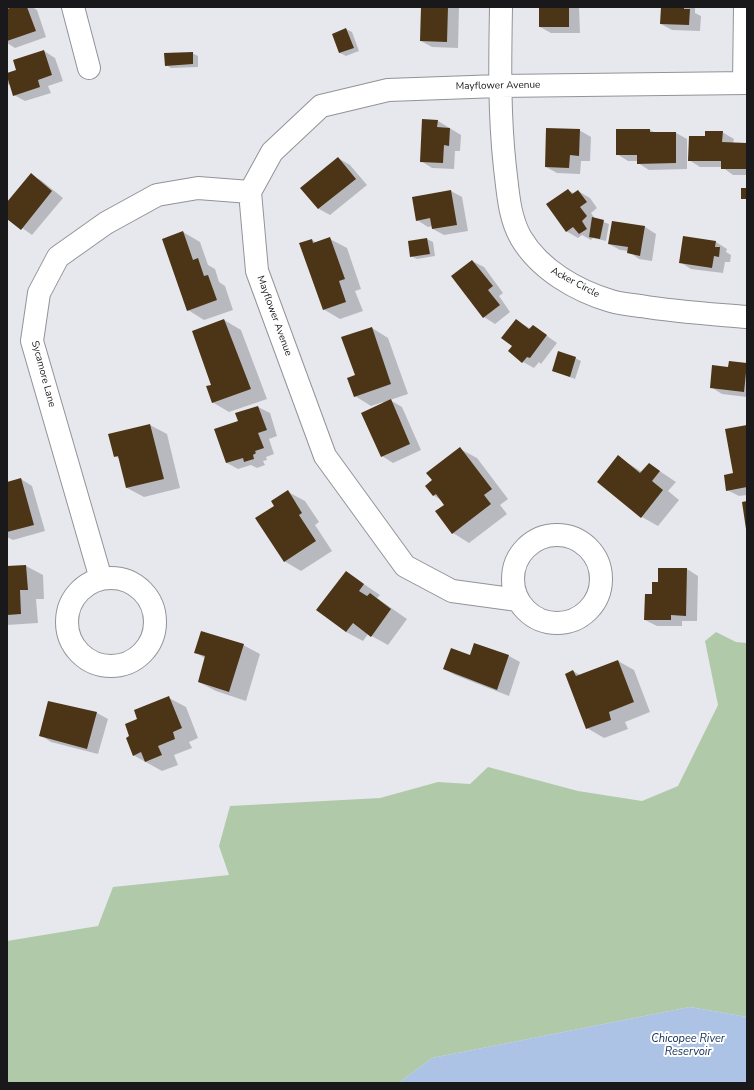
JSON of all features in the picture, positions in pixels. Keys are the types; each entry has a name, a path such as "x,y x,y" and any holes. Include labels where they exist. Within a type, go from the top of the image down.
{"street":[{"path":"72,7 89,68"},
{"name":"Acker Circle","path":"501,7 499,86 502,144 508,195 513,221 522,239 548,269 588,292 612,302 660,309 747,318"},
{"path":"745,7 746,83"},
{"name":"Mayflower Avenue","path":"518,600 452,591 405,566 325,456 257,271 250,192 272,152 320,106 388,90 499,86 746,83"},
{"name":"Sycamore Lane","path":"102,579 32,341 39,293 58,257 106,223 157,195 198,188 250,192"},
{"path":"551,535 566,536 580,541 591,551 599,564 601,579 599,594 592,607 580,616 566,622 552,623 538,619 526,612 518,600 513,587 513,572 517,559 526,547 538,539 551,535"},
{"path":"116,578 129,582 142,589 156,614 156,628 152,642 143,654 132,662 117,667 102,666 88,660 77,651 70,638 67,623 69,608 76,595 87,585 102,579 116,578"}],"green space":[{"path":"716,632 736,642 747,643 747,1017 690,1007 432,1058 399,1083 7,1083 7,941 98,926 113,887 229,875 219,846 230,806 380,798 438,782 470,784 488,767 578,791 642,801 678,786 718,705 705,641"}],"water":[{"name":"Chicopee River Reservoir","path":"690,1007 747,1017 747,1083 399,1083 432,1058"}],"building":[{"path":"12,7 27,7 36,31 7,41 7,9"},
{"path":"421,7 448,7 447,42 420,41"},
{"path":"569,7 569,27 539,27 539,8"},
{"path":"661,7 684,7 684,9 690,9 689,25 660,24"},
{"path":"346,28 354,48 339,53 332,34"},
{"path":"44,50 52,75 38,80 40,87 13,96 7,73 16,70 13,60"},
{"path":"193,52 193,64 165,66 164,53"},
{"path":"422,119 438,120 437,127 450,128 449,146 444,145 443,163 420,162"},
{"path":"546,128 580,129 579,156 570,155 569,168 545,167"},
{"path":"616,129 650,129 650,132 676,132 676,163 637,164 637,155 616,155"},
{"path":"705,131 723,131 722,142 747,143 747,169 721,169 721,161 688,161 689,136 705,136"},
{"path":"338,157 356,179 318,209 300,188"},
{"path":"31,173 52,191 21,230 7,219 7,202"},
{"path":"741,188 747,188 747,199 741,199"},
{"path":"568,189 572,194 578,190 587,202 580,207 587,216 582,221 587,229 579,234 573,227 566,232 546,204"},
{"path":"451,190 457,225 432,229 430,218 416,221 412,197"},
{"path":"592,217 604,220 600,239 589,237"},
{"path":"612,221 645,226 640,256 627,253 628,247 608,244"},
{"path":"183,231 193,260 198,258 204,276 208,275 217,300 187,311 162,239"},
{"path":"683,236 716,241 715,247 720,247 719,257 714,256 712,268 679,263"},
{"path":"330,237 345,279 339,281 346,302 323,310 299,243 312,239 313,243"},
{"path":"427,238 430,254 410,257 408,241"},
{"path":"472,260 493,286 488,290 500,305 483,318 451,276"},
{"path":"224,319 251,389 212,403 206,386 211,385 192,331"},
{"path":"516,319 529,329 533,325 547,335 530,358 527,357 522,363 508,351 512,346 501,338"},
{"path":"372,327 391,384 354,397 347,378 355,375 341,337"},
{"path":"558,351 576,357 570,377 552,371"},
{"path":"729,361 747,363 744,392 710,388 712,365 728,367"},
{"path":"391,399 410,444 381,457 361,413"},
{"path":"258,406 267,430 258,433 264,448 255,451 256,453 253,455 254,459 244,462 243,458 226,463 214,429 238,421 235,413"},
{"path":"150,424 164,479 126,488 118,456 114,457 108,434"},
{"path":"747,425 747,487 726,491 724,475 733,473 725,429"},
{"path":"460,447 492,489 484,495 491,504 452,534 435,511 444,505 436,494 433,496 425,486 432,480 426,473"},
{"path":"618,455 640,473 649,463 660,471 652,481 663,490 641,518 597,482"},
{"path":"21,478 34,525 7,532 7,482"},
{"path":"288,490 302,513 299,515 316,541 284,562 255,518 274,506 271,501"},
{"path":"747,501 747,529 746,529 742,502"},
{"path":"26,565 28,590 20,590 21,614 7,615 7,566"},
{"path":"658,568 687,568 686,616 671,615 671,620 644,620 645,594 652,594 652,582 658,582"},
{"path":"346,571 364,584 359,591 367,596 370,593 391,609 371,637 353,623 346,632 316,610"},
{"path":"201,631 244,644 229,692 198,682 205,656 194,653"},
{"path":"474,643 509,655 497,690 443,669 451,648 470,655"},
{"path":"618,660 634,702 609,712 611,720 586,729 565,674 573,670 576,676"},
{"path":"169,696 182,728 173,732 175,739 158,746 162,755 145,762 141,752 133,756 126,738 129,736 125,724 137,719 134,710"},
{"path":"48,701 97,712 87,749 39,736"}]}
